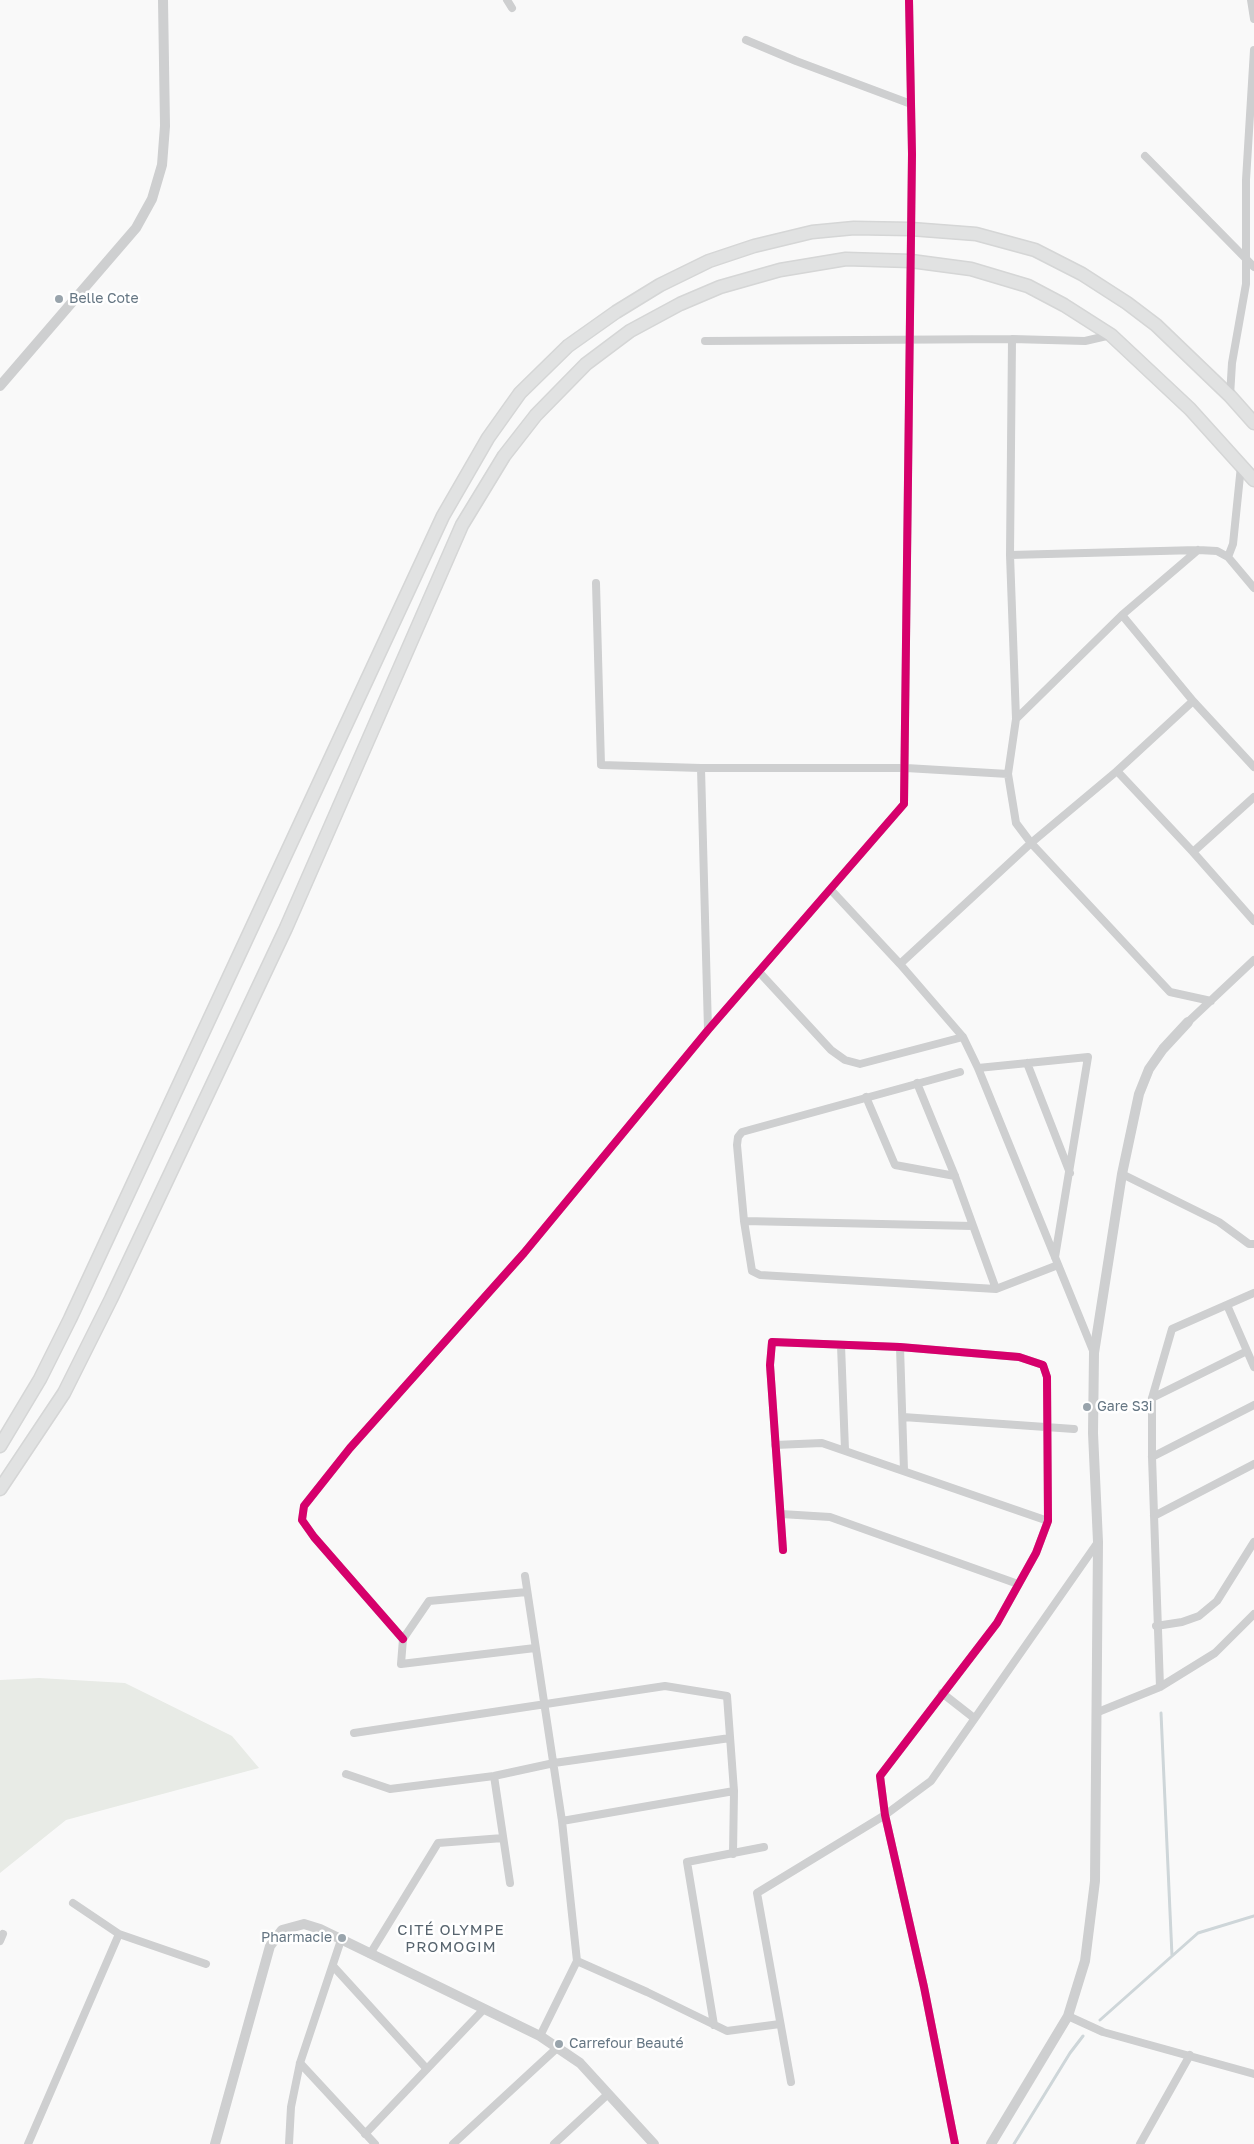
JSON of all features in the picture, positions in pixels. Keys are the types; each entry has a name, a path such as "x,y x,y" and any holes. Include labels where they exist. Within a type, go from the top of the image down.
{"highway":[{"path":"0,1446 40,1379 70,1319 443,516 488,438 520,394 568,346 616,312 660,285 709,261 754,246 812,232 854,228 911,229 976,234 1035,250 1082,274 1156,326 1230,396 1254,423"},
{"path":"0,1489 64,1393 112,1299 286,928 462,525 504,456 536,415 586,364 630,331 680,304 720,287 780,270 846,259 911,261 971,269 1028,286 1064,305 1111,335 1190,409 1254,480"}],"street":[{"path":"0,386 136,228 152,198 162,166 165,126 163,0"},
{"path":"507,0 512,8"},
{"path":"403,1640 310,1532 302,1520 304,1506 350,1448 524,1253 708,1030 760,974 904,804 906,768 908,340 911,261 909,0"},
{"path":"1251,0 1254,19"},
{"path":"746,40 805,65 911,104"},
{"path":"1230,396 1232,363 1246,284 1246,180 1254,50"},
{"path":"1145,156 1254,267"},
{"path":"705,341 1012,339 1085,341 1111,335"},
{"path":"1012,339 1010,555 1016,719 1008,774 1016,823 1031,843 1170,992 1211,1001"},
{"path":"1228,557 1233,544 1241,466"},
{"path":"1016,719 1122,615 1198,550"},
{"path":"1010,555 1217,551 1228,557 1254,588"},
{"path":"596,583 601,765 701,768 906,768 1008,774"},
{"path":"1122,615 1193,700 1254,767"},
{"path":"900,964 1031,843 1117,771 1193,700"},
{"path":"701,768 708,1030"},
{"path":"1117,771 1254,921"},
{"path":"1192,852 1254,797"},
{"path":"830,890 900,964 963,1037 978,1068 1094,1352"},
{"path":"991,2144 1068,2016 1085,1961 1096,1881 1098,1542 1093,1433 1094,1352 1122,1174 1138,1094 1149,1069 1163,1049 1188,1022 1254,960"},
{"path":"760,974 831,1050 845,1060 860,1064 963,1037"},
{"path":"978,1068 1088,1057 1057,1262"},
{"path":"1027,1063 1071,1174"},
{"path":"960,1072 742,1132 738,1137 738,1145 744,1222 752,1272 760,1275 996,1289 1057,1262"},
{"path":"917,1084 996,1289"},
{"path":"866,1097 895,1165 954,1176"},
{"path":"1122,1174 1219,1222 1249,1244 1254,1244"},
{"path":"744,1222 973,1226"},
{"path":"1160,1688 1156,1626 1152,1398 1170,1332 1177,1327 1254,1293"},
{"path":"1227,1305 1254,1367"},
{"path":"783,1550 770,1365 772,1342 900,1347 1019,1357 1043,1364 1047,1377 1048,1521 1036,1553 996,1622 880,1776 885,1815 924,1987 955,2144"},
{"path":"842,1345 845,1450"},
{"path":"900,1347 904,1471"},
{"path":"1152,1398 1247,1351"},
{"path":"1152,1457 1254,1405"},
{"path":"903,1417 1074,1429"},
{"path":"775,1446 822,1442 1048,1521"},
{"path":"1154,1516 1254,1464"},
{"path":"781,1514 830,1517 1018,1584"},
{"path":"791,2082 756,1893 885,1815 931,1781 1098,1542"},
{"path":"1156,1626 1182,1622 1199,1616 1217,1601 1254,1542"},
{"path":"525,1576 562,1821 577,1961 540,2036"},
{"path":"527,1592 429,1601 403,1640 401,1664 535,1648"},
{"path":"1098,1712 1160,1688 1215,1653 1254,1614"},
{"path":"354,1733 665,1686 727,1696 734,1791 733,1854"},
{"path":"942,1693 974,1718"},
{"path":"346,1774 390,1789 494,1776 554,1763 730,1738"},
{"path":"494,1776 510,1883"},
{"path":"562,1821 734,1791"},
{"path":"370,1954 438,1843 503,1838"},
{"path":"714,2025 687,1862 764,1847"},
{"path":"72,1903 119,1934 206,1964"},
{"path":"215,2144 270,1946 276,1935 290,1926 304,1924 540,2036 580,2063 654,2144"},
{"path":"28,2144 119,1934"},
{"path":"289,2144 291,2107 300,2063 341,1940"},
{"path":"577,1961 647,1992 727,2031 780,2024"},
{"path":"333,1966 426,2068"},
{"path":"366,2134 426,2068 484,2009"},
{"path":"1068,2016 1103,2032 1254,2074"},
{"path":"453,2144 557,2048"},
{"path":"1144,2143 1190,2055"},
{"path":"300,2063 375,2144"},
{"path":"554,2144 608,2094"}],"shaded area":[{"path":"39,1678 125,1683 232,1736 259,1768 66,1820 0,1873 0,1680"}],"waterway":[{"path":"1161,1713 1172,1956"},
{"path":"1100,2020 1198,1933 1254,1916"},
{"path":"1014,2144 1070,2053 1083,2036"}],"cycle path":[{"path":"403,1639 314,1537 302,1520 304,1506 350,1448 524,1253 708,1030 904,804 912,154 909,0"},
{"path":"783,1550 770,1365 772,1342 900,1347 1019,1357 1043,1365 1047,1377 1048,1521 1036,1553 997,1623 880,1776 885,1815 924,1987 955,2144"}],"place":[{"name":"Belle Cote","path":"59,299"},
{"name":"Gare S3i","path":"1087,1407"},
{"name":"Pharmacie","path":"342,1938"},
{"name":"Carrefour Beauté","path":"559,2044"}],"district":[{"name":"CITÉ OLYMPE PROMOGIM","path":"451,1938"}]}
